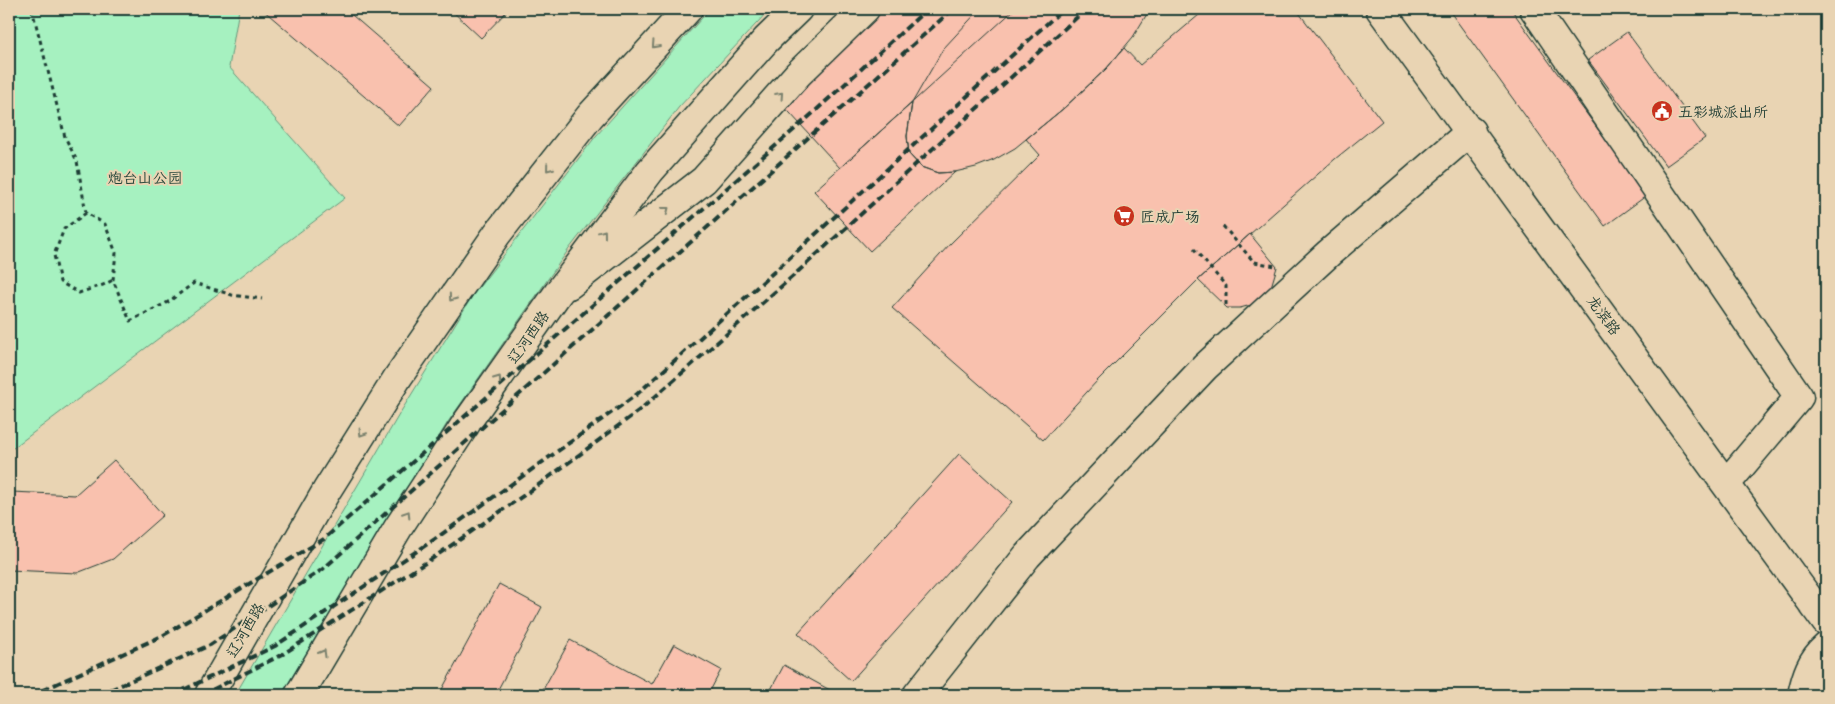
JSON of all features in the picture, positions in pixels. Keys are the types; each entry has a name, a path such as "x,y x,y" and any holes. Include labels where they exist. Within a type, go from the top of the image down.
{"street":[{"name":"辽河西路","path":"208,695 273,581 347,458 398,377 497,234 590,116 688,9"},
{"name":"辽河西路","path":"299,695 398,528 467,422 558,294 650,171 766,40 798,9"},
{"path":"558,294 704,180 798,74 865,9"},
{"name":"龙滨路","path":"1380,9 1471,131 1826,622"},
{"path":"1534,9 1799,397 1726,484"},
{"path":"917,695 1027,556 1205,367 1328,253 1471,131"},
{"path":"1802,695 1807,673 1819,654 1826,647"}],"path":[{"path":"32,9 65,137 77,161 86,213"},
{"path":"86,213 105,224 116,252 113,280 130,321 168,302 194,283 232,295 262,299"},
{"path":"86,213 64,229 54,255 60,282 78,293 103,286 113,280"},
{"path":"1223,226 1254,262 1277,267"},
{"path":"1194,249 1226,286 1227,308"}],"green space":[{"name":"炮台山公园","path":"9,9 239,9 229,67 345,198 9,451"},
{"path":"710,9 770,9 679,107 569,249 448,422 281,695 235,695 400,413 473,295 596,136"}],"building":[{"path":"262,9 345,9 434,86 399,126"},
{"path":"450,9 509,9 481,38"},
{"path":"882,9 1015,9 840,168 780,102"},
{"path":"980,9 1150,9 1133,37 1107,68 1064,108 1015,148 994,160 976,167 955,172 938,173 921,167 909,154 907,136 912,103 943,49"},
{"name":"匠成广场","path":"1206,9 1296,9 1382,121 1335,159 1198,280 1097,381 1043,440 892,308 950,244 1040,155 1026,139 1064,108 1107,68 1124,48 1140,65"},
{"path":"1448,9 1511,9 1646,196 1605,226"},
{"path":"1627,32 1705,138 1666,166 1588,60"},
{"path":"912,103 907,136 909,154 921,167 938,173 955,172 870,251 814,191"},
{"path":"1250,234 1277,267 1271,287 1268,295 1255,304 1240,308 1227,308 1198,280"},
{"path":"959,454 1012,502 851,681 798,633"},
{"path":"114,460 163,515 113,559 77,573 9,570 12,492 75,495"},
{"path":"499,584 542,607 495,695 439,695"},
{"path":"570,640 652,684 674,644 721,670 708,695 540,695"},
{"path":"784,665 839,695 768,695"}],"railway":[{"path":"32,695 162,636 324,539 812,114 927,9"},
{"path":"99,695 210,645 323,569 953,9"},
{"path":"173,695 275,646 435,539 636,395 1063,9"},
{"path":"202,695 283,654 433,558 533,489 641,409 792,277 1086,9"}],"place":[{"name":"五彩城派出所","path":"1662,111"},
{"name":"匠成广场","path":"1124,216"}]}
